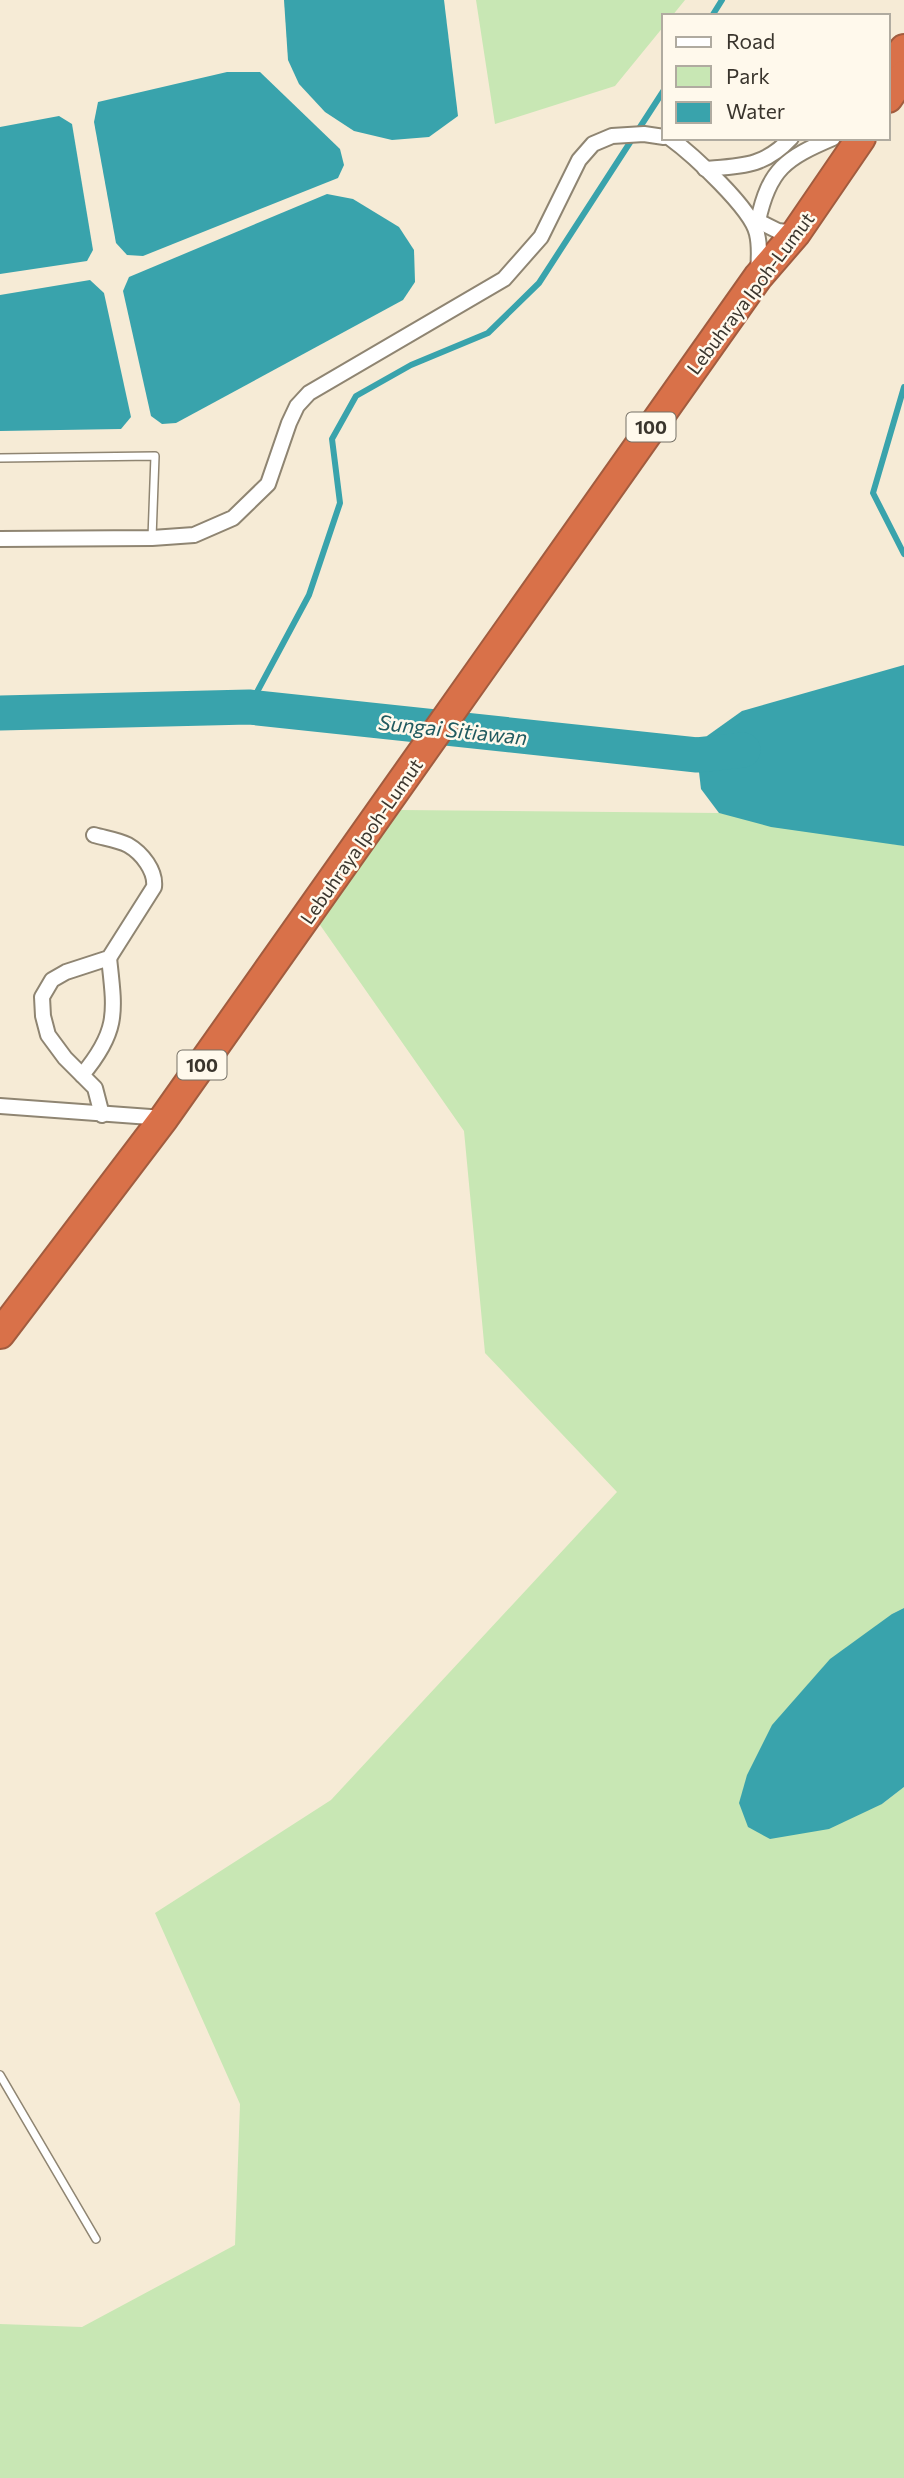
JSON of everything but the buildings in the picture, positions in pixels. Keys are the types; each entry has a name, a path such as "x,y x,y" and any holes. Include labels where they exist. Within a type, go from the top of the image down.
{"highway":[{"path":"890,68 904,47"},
{"path":"890,95 904,75"},
{"name":"Lebuhraya Ipoh-Lumut","path":"0,1334 164,1118 397,790 758,276 770,225 839,140"},
{"name":"Lebuhraya Ipoh-Lumut","path":"770,225 859,140"}],"street":[{"path":"0,539 152,538 194,535 233,518 268,484 289,423 297,406 309,393 504,279 541,237 579,160 593,144 611,136 644,134 662,137"},
{"path":"673,140 691,153 705,169 770,225"},
{"path":"705,169 760,162 781,149 789,140"},
{"path":"770,225 768,185 788,160 829,140"},
{"path":"758,276 757,232 770,225"},
{"path":"82,1075 102,1049 112,1026 109,958 154,887 155,880 147,864 128,845 94,835"},
{"path":"102,1115 95,1088 65,1058 48,1035 42,997 52,979 109,958"},
{"path":"0,1106 164,1118"}],"lane":[{"path":"0,458 155,456 152,538"},
{"path":"0,2076 96,2239"}],"green space":[{"path":"476,0 685,0 674,14 662,14 662,28 615,86 495,124"},
{"path":"401,810 719,813 904,846 904,1608 892,1614 882,1804 904,1787 904,2478 0,2478 0,2324 82,2327 235,2245 240,2104 155,1913 331,1800 617,1492 485,1353 464,1131 318,922"}],"water":[{"path":"284,0 444,0 458,116 429,137 392,140 354,131 325,112 299,84 288,60"},
{"path":"227,72 260,72 340,149 344,165 338,178 143,256 127,255 116,243 94,122 98,102"},
{"path":"59,116 72,124 93,250 87,261 0,274 0,127"},
{"path":"327,194 353,199 399,227 414,250 415,282 403,300 176,423 162,424 151,416 123,291 129,277"},
{"path":"90,280 104,293 131,417 121,429 0,431 0,295"},
{"path":"904,665 904,846 771,827 719,813 701,789 697,755 707,736 742,711"},
{"path":"904,1608 904,1787 882,1804 829,1829 770,1839 748,1827 739,1803 747,1775 772,1725 830,1659"}],"waterway":[{"path":"713,14 722,0"},
{"path":"249,707 309,595 340,503 332,439 356,396 411,365 488,333 539,283 662,93"},
{"path":"904,387 873,493 904,554"},
{"name":"Sungai Sitiawan","path":"0,713 249,707 697,755 743,750"}]}
